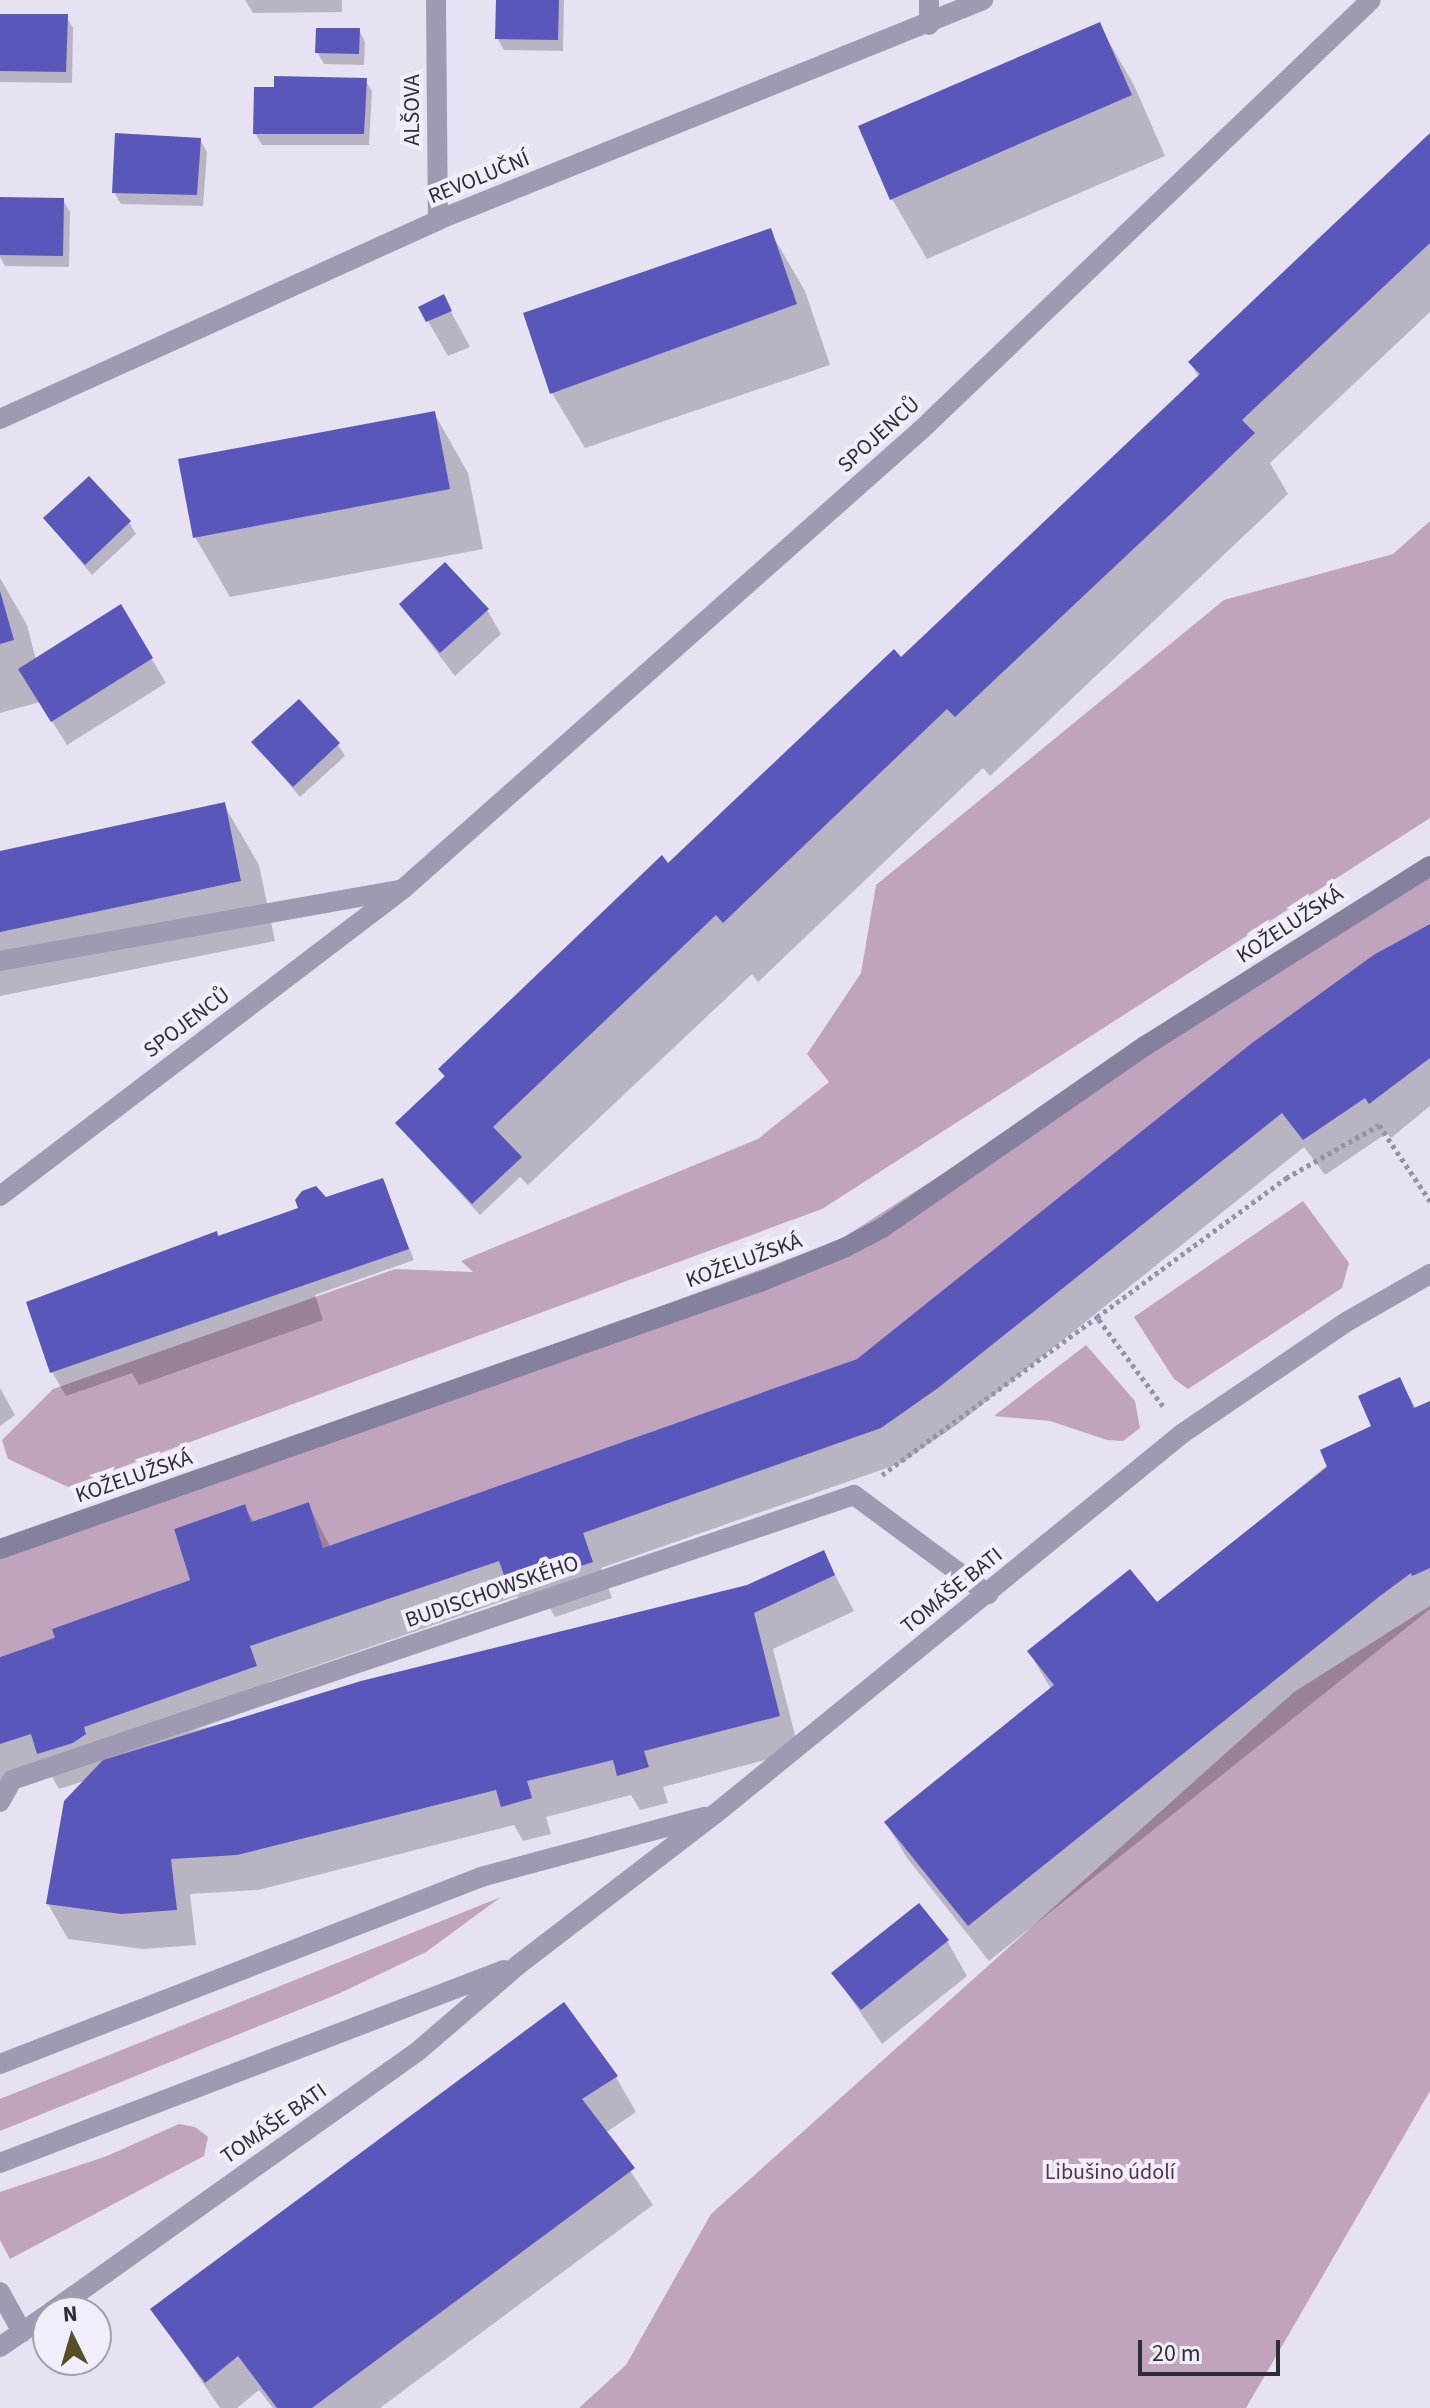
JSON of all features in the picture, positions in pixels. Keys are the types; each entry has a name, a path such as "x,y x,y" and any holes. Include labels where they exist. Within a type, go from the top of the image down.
{"main road":[{"name":"KOŽELUŽSKÁ","path":"0,1549 790,1272 846,1247 882,1228 1145,1046 1430,866"}],"street":[{"name":"ALŠOVA","path":"436,0 438,220"},
{"path":"929,0 929,25"},
{"name":"REVOLUČNÍ","path":"0,419 438,220 929,25 983,0"},
{"name":"SPOJENCŮ","path":"0,1196 403,889 921,430 1371,0"},
{"path":"0,961 403,889"},
{"name":"TOMÁŠE BATI","path":"73,2296 417,2052 518,1965 715,1814 1183,1433 1348,1321 1430,1274"},
{"path":"854,1495 988,1594"},
{"name":"BUDISCHOWSKÉHO","path":"0,1802 12,1780 854,1495"},
{"path":"0,2064 481,1877 715,1814"},
{"name":"TOMÁŠE BATI","path":"0,2163 518,1965"},
{"path":"0,2292 22,2332"},
{"name":"TOMÁŠE BATI","path":"0,2347 32,2325"}],"path":[{"path":"854,1495 1286,1178 1379,1125 1430,1201"},
{"path":"1097,1317 1183,1433"}],"green space":[{"path":"1430,521 1430,818 822,1209 68,1487 8,1459 2,1440 53,1389 395,1269 473,1272 461,1261 758,1139 829,1082 807,1054 861,973 876,885 1224,600 1393,554"},
{"path":"1430,860 1430,924 1375,954 857,1359 323,1548 309,1502 251,1522 244,1504 174,1529 190,1580 53,1629 55,1638 0,1657 0,1549 838,1241"},
{"path":"1303,1201 1349,1263 1342,1288 1188,1389 1174,1379 1134,1317"},
{"path":"1086,1345 1135,1401 1140,1428 1123,1441 1107,1440 1050,1421 994,1416"},
{"name":"Libušino údolí","path":"1430,1606 1430,2091 1246,2408 579,2408 626,2365 711,2214 1294,1692"},
{"path":"501,1897 426,1952 338,1994 0,2131 0,2099"},
{"path":"179,2124 195,2127 208,2137 204,2156 10,2259 0,2240 0,2192 107,2156"}],"building":[{"path":"496,0 559,0 558,40 495,39"},
{"path":"0,14 68,14 66,72 0,71"},
{"path":"1100,22 1132,95 890,200 858,126"},
{"path":"316,28 360,28 359,54 315,53"},
{"path":"274,76 367,78 364,134 253,134 254,87 274,87"},
{"path":"115,133 201,138 197,195 112,193"},
{"path":"1430,133 1430,243 1242,420 1255,433 1178,507 955,717 947,709 723,923 716,915 493,1127 522,1157 472,1204 395,1123 445,1076 438,1069 662,855 668,863 894,649 901,657 1200,374 1188,362"},
{"path":"0,197 64,198 63,256 0,255"},
{"path":"771,228 797,304 550,394 523,313"},
{"path":"444,294 452,311 426,322 418,307"},
{"path":"435,411 450,489 193,538 178,459"},
{"path":"89,476 131,521 85,565 43,518"},
{"path":"445,562 489,609 440,653 399,604"},
{"path":"0,591 14,640 0,644"},
{"path":"121,604 153,658 51,722 18,669"},
{"path":"299,699 340,743 293,787 251,742"},
{"path":"225,802 241,881 0,932 0,851"},
{"path":"1430,924 1430,1058 1369,1104 1365,1098 1303,1140 1282,1113 938,1388 881,1428 583,1533 593,1562 532,1582 529,1573 506,1581 499,1561 250,1646 257,1666 84,1727 86,1734 73,1743 37,1754 31,1734 0,1744 0,1657 55,1638 52,1629 190,1580 174,1529 245,1504 251,1522 309,1502 323,1548 857,1359 1252,1043 1375,954"},
{"path":"383,1178 409,1249 50,1373 26,1302 217,1231 218,1236 298,1208 295,1200 302,1191 316,1186 326,1197"},
{"path":"1400,1377 1414,1408 1430,1401 1430,1568 1412,1576 1411,1573 1380,1596 968,1926 884,1822 1054,1685 1027,1651 1130,1569 1157,1602 1327,1467 1320,1450 1371,1426 1358,1396"},
{"path":"824,1550 835,1575 754,1613 780,1716 644,1751 649,1767 617,1776 613,1760 527,1781 532,1798 501,1807 496,1790 237,1855 171,1859 177,1910 121,1914 46,1904 64,1801 103,1760 361,1681 747,1585"},
{"path":"919,1903 949,1940 861,2010 831,1973"},
{"path":"564,2002 618,2076 582,2099 635,2168 312,2408 277,2408 238,2356 205,2383 150,2309"}]}
